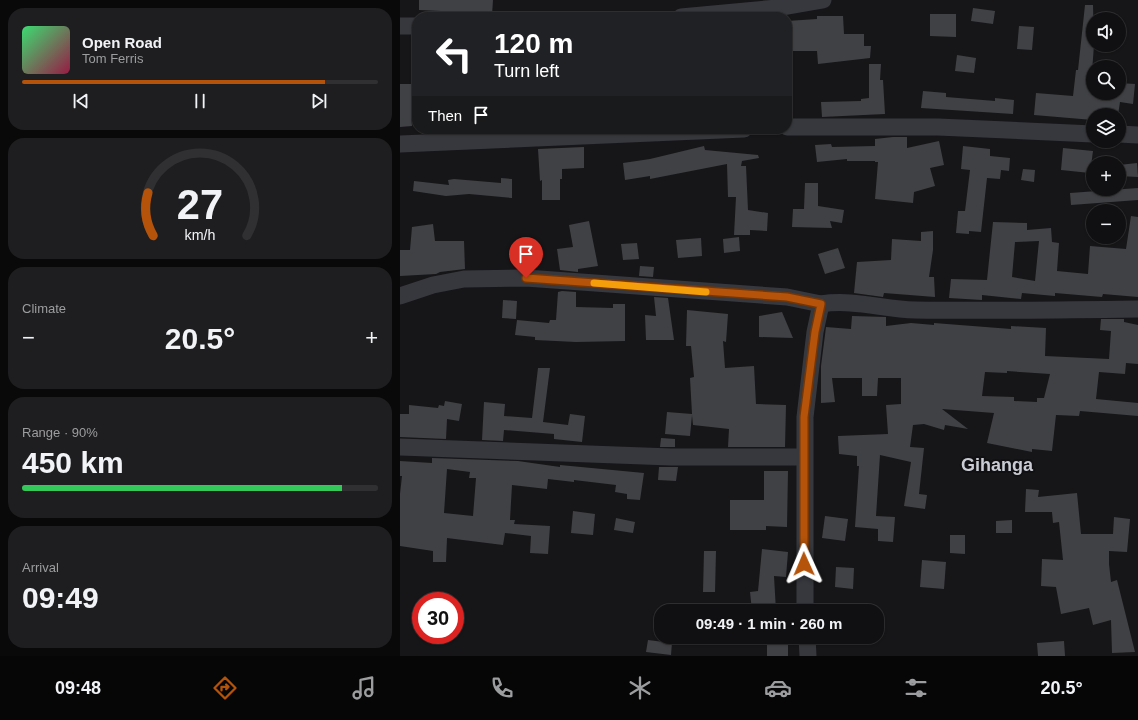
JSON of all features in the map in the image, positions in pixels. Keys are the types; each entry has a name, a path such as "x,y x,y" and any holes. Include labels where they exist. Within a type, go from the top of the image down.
{"street":[{"path":"734,12 776,8 823,0"},
{"path":"400,26 412,26"},
{"path":"792,128 938,127 1086,134"},
{"path":"400,144 629,134"},
{"path":"1126,134 1138,135"},
{"path":"400,296 408,295 433,285 464,280 526,278 787,297 821,304 849,302 912,310 964,311 1138,309"},
{"path":"805,604 804,417 815,332 821,304"},
{"path":"400,447 671,457 804,457"},
{"path":"807,644 808,656"}],"building":[{"path":"419,0 493,0 492,12 419,10"},
{"path":"1085,5 1093,5 1093,12 1086,12 1086,52 1093,52 1093,60 1086,60 1086,100 1126,100 1126,83 1135,84 1133,104 1120,102 1119,108 1086,108 1086,119 1034,115 1036,93 1073,96 1076,70 1078,70"},
{"path":"973,8 995,11 993,24 971,21"},
{"path":"930,14 956,14 956,37 930,36"},
{"path":"817,16 843,16 844,34 864,34 864,46 871,46 870,58 818,64 817,51 792,51 792,21 817,19"},
{"path":"1019,26 1034,27 1032,50 1017,49"},
{"path":"957,55 976,58 974,73 955,71"},
{"path":"869,64 881,64 880,80 883,80 885,114 822,117 821,102 861,101 861,99 869,98"},
{"path":"400,84 412,84 412,126 400,127"},
{"path":"923,91 946,93 946,97 995,101 995,98 1014,100 1013,114 921,108"},
{"path":"907,137 907,148 939,141 944,165 930,168 935,186 914,192 913,203 875,199 878,162 847,161 847,159 817,162 815,145 831,144 832,147 875,146 875,139"},
{"path":"704,146 705,150 758,155 759,158 742,161 741,166 746,166 748,210 768,213 767,231 750,230 750,235 734,235 736,197 728,197 727,164 650,179 650,176 625,180 623,163 650,159"},
{"path":"963,146 990,149 990,156 1010,158 1009,171 1001,170 1000,179 987,178 981,232 969,231 969,234 956,233 958,211 965,211 970,170 961,169"},
{"path":"584,147 584,168 562,169 562,179 560,179 560,200 542,200 542,180 540,181 538,149"},
{"path":"1063,148 1093,151 1092,156 1086,156 1086,173 1061,170"},
{"path":"1137,163 1138,177 1126,176 1126,164"},
{"path":"1023,169 1035,170 1034,182 1021,180"},
{"path":"501,178 512,179 512,198 469,194 446,196 413,191 414,181 449,185 448,180 454,179 501,183"},
{"path":"805,183 818,183 818,206 844,210 842,223 830,221 832,228 792,227 793,209 804,209"},
{"path":"1138,188 1138,200 1071,205 1070,193 1086,192 1086,196 1126,196 1126,189"},
{"path":"1131,216 1138,217 1138,297 1103,294 1102,297 1055,293 1055,296 1022,293 1021,299 982,295 982,300 949,298 951,279 987,280 993,222 1027,223 1027,230 1051,228 1052,242 1059,243 1057,271 1088,274 1090,246 1126,249","holes":["1039,241 1035,281 1012,277 1015,242"]},
{"path":"589,221 598,266 578,269 578,272 560,270 557,249 573,247 569,225"},
{"path":"433,224 435,241 464,241 465,269 440,272 436,274 400,276 400,250 410,250 412,227"},
{"path":"933,231 933,250 929,277 934,277 935,297 884,293 883,297 854,293 857,262 891,260 892,239 921,241 921,232"},
{"path":"739,237 740,251 724,253 723,239"},
{"path":"701,238 702,256 678,258 676,240"},
{"path":"637,243 639,259 623,260 621,244"},
{"path":"838,248 845,268 825,274 818,254"},
{"path":"640,266 654,267 653,277 639,276"},
{"path":"558,292 576,292 576,307 613,308 613,304 625,304 625,341 576,342 535,340 535,337 515,335 517,320 549,323 550,320 556,320"},
{"path":"654,297 668,298 674,340 646,340 645,315 656,316"},
{"path":"503,300 517,301 516,319 502,318"},
{"path":"687,310 728,314 726,342 723,341 725,368 754,366 756,404 786,405 785,447 728,447 729,429 693,425 692,415 690,436 665,434 667,412 692,414 690,378 694,377 691,346 686,346"},
{"path":"782,312 793,338 759,337 759,316"},
{"path":"852,316 886,317 886,326 911,323 934,325 934,323 1011,329 1011,326 1046,328 1045,356 1109,359 1111,331 1100,330 1101,319 1124,319 1124,322 1138,325 1138,364 1126,363 1125,374 1099,372 1096,399 1138,403 1138,416 1080,411 1079,416 1056,415 1052,451 1032,449 1032,452 987,443 994,413 942,409 968,429 945,425 944,430 924,424 913,425 910,447 924,448 919,494 927,495 925,509 904,506 911,462 880,455 876,516 895,517 893,542 878,541 878,529 855,527 859,466 857,466 857,456 839,454 838,436 888,434 886,405 901,404 901,378 878,378 877,396 862,396 862,378 832,378 835,402 821,403 821,366 826,327 851,329","holes":["1007,371 1050,374 1044,398 1037,398 1037,402 1014,401 1014,397 982,396 985,372 1007,373"]},
{"path":"538,368 550,368 543,422 568,425 570,414 585,416 582,442 554,439 554,434 504,430 503,441 482,440 484,402 505,404 504,416 532,418"},
{"path":"445,401 462,404 459,421 447,419 446,439 400,437 400,414 409,414 409,405 438,408 439,405 444,406"},
{"path":"661,438 675,439 675,447 660,447"},
{"path":"432,458 518,461 560,467 560,465 644,473 640,500 627,499 627,494 615,492 616,485 574,480 574,482 548,479 547,489 512,485 510,520 515,520 514,524 550,526 548,554 530,553 531,536 505,533 503,545 447,538 446,562 433,562 433,551 400,546 400,494 402,476 400,476 400,461 432,463","holes":["447,469 470,472 469,478 476,478 473,516 444,513"]},
{"path":"659,467 678,467 676,481 658,480"},
{"path":"764,471 788,471 787,527 766,526 766,530 730,530 730,500 764,500"},
{"path":"1026,489 1039,490 1038,497 1077,493 1081,534 1113,534 1114,517 1130,519 1127,552 1109,551 1109,564 1111,582 1117,580 1135,652 1112,653 1111,620 1093,625 1089,608 1061,614 1056,587 1041,586 1042,559 1063,560 1059,522 1053,523 1052,512 1025,512"},
{"path":"573,511 595,514 593,535 571,533"},
{"path":"825,516 848,519 845,541 822,538"},
{"path":"616,518 635,522 633,533 614,530"},
{"path":"1012,520 1012,533 996,533 996,521"},
{"path":"950,535 965,535 965,554 950,553"},
{"path":"762,549 788,552 786,577 774,576 776,604 751,604 750,592 758,591"},
{"path":"704,551 716,551 715,592 703,592"},
{"path":"922,560 946,562 944,589 920,587"},
{"path":"836,567 854,568 853,589 835,587"},
{"path":"648,640 654,641 654,644 672,644 671,655 646,652"},
{"path":"1064,641 1065,656 1038,656 1037,643"},
{"path":"767,644 788,644 788,656 767,656"}],"slow traffic":[{"path":"594,283 706,292"}],"district":[{"name":"Gihanga","path":"997,465"}],"route":[{"path":"526,278 787,297 821,304 815,332 804,417 804,564"}]}
